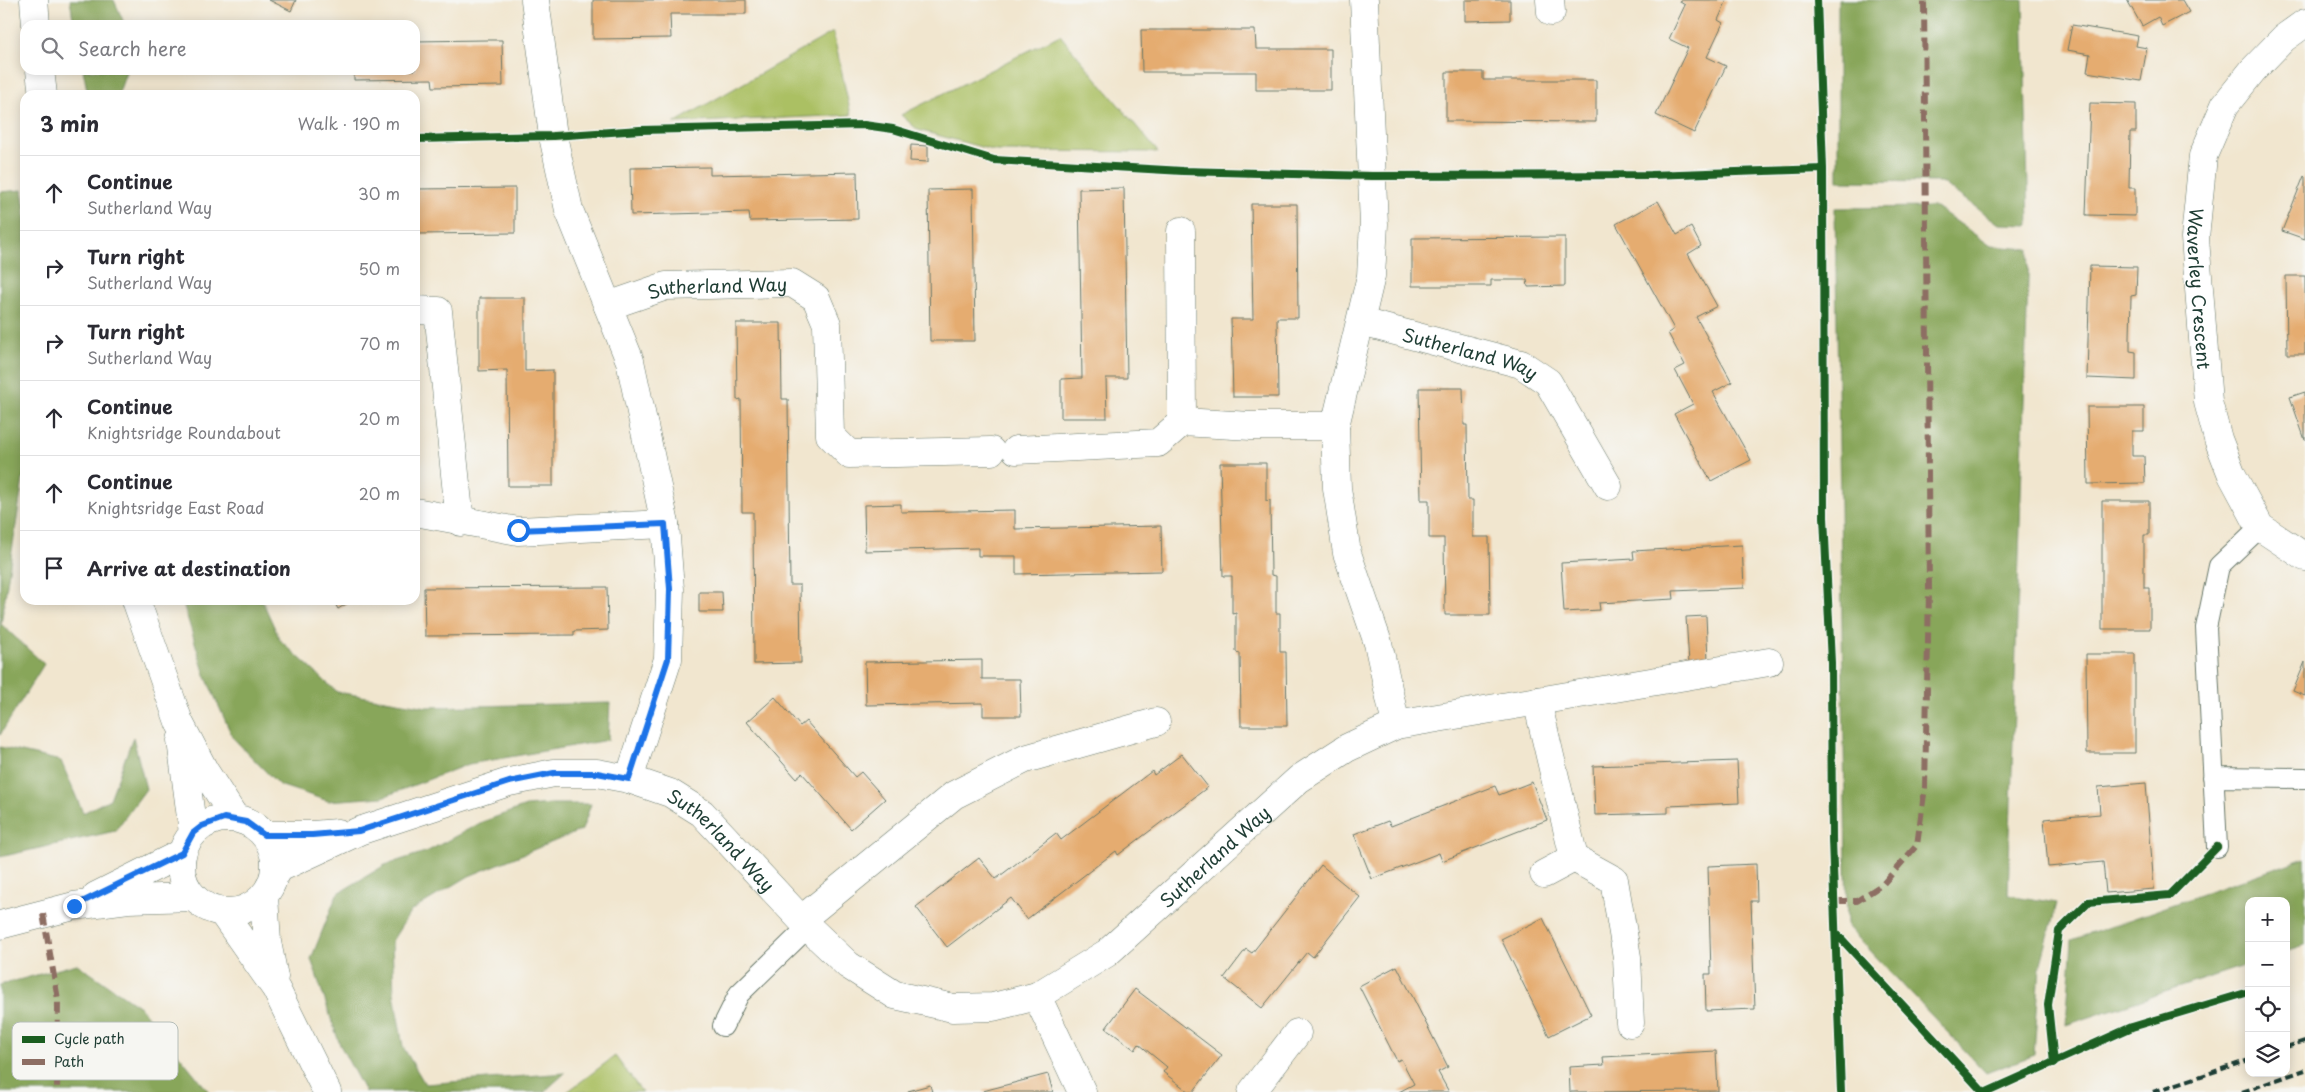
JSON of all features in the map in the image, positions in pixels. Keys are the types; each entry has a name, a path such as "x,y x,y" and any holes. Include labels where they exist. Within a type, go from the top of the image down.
{"street":[{"path":"34,0 36,20"},
{"path":"536,0 553,136 569,210 630,361 665,524 670,589 668,659 629,779"},
{"path":"1364,0 1374,224 1371,276 1335,426 1337,488 1347,553 1378,643 1396,725"},
{"name":"Waverley Crescent","path":"2305,23 2284,38 2253,70 2225,106 2203,156 2195,238 2208,402 2218,440 2232,475 2260,527 2305,557"},
{"path":"41,75 42,90"},
{"path":"1181,231 1182,422 1251,426 1335,426"},
{"name":"Sutherland Way","path":"608,306 666,286 792,283 816,298 827,324 830,435 848,454 1004,450 1158,443 1182,422"},
{"path":"420,310 438,311 460,522"},
{"name":"Sutherland Way","path":"1361,322 1521,364 1548,382 1608,486"},
{"path":"420,513 460,522 518,530 665,524"},
{"path":"138,605 179,722 204,770 235,818"},
{"name":"Sutherland Way","path":"275,870 359,831 509,782 545,775 597,773 629,779 670,792 702,813 805,923 848,964 895,996 953,1008 993,1007 1037,996 1106,953 1299,779 1347,748 1396,725 1769,662"},
{"path":"1537,702 1574,858 1614,880 1627,957 1630,1023"},
{"path":"74,906 188,843 212,821 235,818 256,827 264,835 275,857 272,884 264,896 251,906 237,912 222,912 206,907 193,897 185,884 181,869 188,843 179,722"},
{"path":"805,923 954,795 1025,759 1156,722"},
{"name":"Sutherland Way","path":"264,835 312,835 359,831"},
{"path":"1544,874 1574,858"},
{"path":"264,896 267,942 276,989"},
{"path":"0,925 74,906 128,899 193,897"},
{"path":"222,912 276,989 327,1092"},
{"path":"1037,996 1082,1092"},
{"path":"1252,1092 1297,1033"}],"lane":[{"path":"2217,847 2206,628 2219,566 2260,527"},
{"path":"2213,777 2305,778"},
{"path":"723,1026 739,994 805,923"}],"green space":[{"path":"70,0 114,0 123,20 73,20"},
{"path":"1838,0 2023,0 2029,225 1999,224 1941,182 1838,181"},
{"path":"833,32 851,115 674,123"},
{"path":"1060,35 1158,152 996,151 918,130 901,115"},
{"path":"84,75 125,75 120,90 87,90"},
{"path":"20,190 20,499 1,624 44,664 0,735 0,192"},
{"path":"1936,207 1991,246 2029,249 2008,895 2057,903 2040,967 2034,1055 1986,1073 1847,926 1835,208"},
{"path":"184,605 264,605 280,640 337,692 427,707 610,703 608,740 469,764 383,797 328,801 279,785 233,738 205,675"},
{"path":"133,737 146,789 115,831 0,857 0,747 61,761 83,813 110,799"},
{"path":"591,804 582,830 469,876 411,911 392,941 394,993 403,1047 425,1084 565,1073 544,1092 365,1092 340,1045 311,959 337,894 385,865 428,851 482,822 526,806"},
{"path":"2305,858 2305,945 2290,950 2290,897 2245,897 2245,965 2066,1025 2072,940"},
{"path":"77,964 140,1007 152,1022 12,1022 12,1080 178,1080 178,1054 209,1092 0,1092 0,985"},
{"path":"615,1056 642,1092 567,1092"}],"building":[{"path":"269,0 296,0 291,11"},
{"path":"593,0 746,0 746,14 670,14 671,38 593,39"},
{"path":"1465,0 1510,0 1510,20 1465,21"},
{"path":"1681,0 1727,0 1718,20 1723,23 1707,57 1726,66 1694,133 1656,115 1688,48 1669,39 1685,5 1680,2"},
{"path":"2127,0 2182,0 2189,12 2162,26 2158,17 2142,26"},
{"path":"2072,25 2138,36 2136,46 2147,48 2141,81 2087,72 2090,54 2067,50"},
{"path":"1141,30 1255,30 1256,49 1331,49 1331,90 1256,90 1256,72 1142,72"},
{"path":"502,40 503,86 433,87 432,79 354,80 354,75 420,75 420,41"},
{"path":"1446,72 1483,72 1483,80 1596,80 1596,122 1446,121"},
{"path":"2090,103 2136,104 2136,132 2130,132 2129,188 2135,188 2135,216 2086,215"},
{"path":"911,145 928,146 928,162 910,161"},
{"path":"710,167 710,175 857,172 858,219 750,221 749,212 631,215 630,168"},
{"path":"2305,177 2305,239 2282,231"},
{"path":"515,188 515,233 420,234 420,189"},
{"path":"1124,188 1127,378 1106,378 1107,418 1061,418 1061,379 1082,378 1079,189"},
{"path":"973,189 975,341 930,341 928,190"},
{"path":"1658,201 1677,235 1691,227 1701,246 1688,254 1717,306 1696,317 1732,382 1713,392 1751,460 1711,481 1674,414 1693,404 1675,370 1685,365 1668,333 1674,329 1616,224"},
{"path":"1251,204 1297,204 1298,318 1277,318 1278,397 1233,397 1231,319 1253,319"},
{"path":"1565,237 1565,286 1528,287 1527,280 1491,280 1491,286 1412,286 1412,238"},
{"path":"2090,266 2137,267 2136,295 2131,296 2130,337 2130,351 2136,352 2136,380 2087,378"},
{"path":"2286,276 2305,276 2305,354 2287,354"},
{"path":"479,298 525,298 525,371 553,370 553,486 508,486 507,370 479,371"},
{"path":"736,323 781,323 782,399 788,399 790,585 800,585 801,663 754,664 753,512 742,512 741,399 737,400"},
{"path":"1419,388 1463,388 1464,425 1467,425 1468,500 1473,500 1473,537 1489,537 1490,615 1445,615 1444,538 1429,538 1429,500 1421,500"},
{"path":"2305,392 2305,440 2290,397"},
{"path":"2087,407 2144,407 2144,431 2132,431 2132,456 2144,456 2145,483 2088,484"},
{"path":"1220,463 1266,463 1266,501 1270,500 1271,575 1276,576 1276,613 1280,613 1280,652 1286,652 1287,726 1241,726 1240,653 1236,652 1236,613 1232,614 1232,576 1223,576"},
{"path":"2102,501 2149,501 2149,535 2144,535 2144,588 2150,588 2150,629 2102,629"},
{"path":"901,504 901,512 1015,510 1015,529 1161,526 1162,571 1016,574 1016,556 978,556 978,548 865,551 864,505"},
{"path":"1742,545 1744,588 1673,591 1674,599 1599,603 1600,610 1564,612 1561,563 1634,559 1633,551"},
{"path":"607,587 608,630 574,631 574,635 425,636 424,588"},
{"path":"699,592 722,592 723,612 699,612"},
{"path":"336,605 345,605 338,609"},
{"path":"1706,616 1708,661 1689,663 1686,617"},
{"path":"2086,654 2135,654 2135,753 2087,753"},
{"path":"982,660 982,679 1020,679 1021,716 983,716 983,703 866,705 865,662"},
{"path":"2305,662 2305,696 2293,691"},
{"path":"775,697 800,726 806,721 855,777 861,772 885,799 851,829 802,773 796,778 747,722"},
{"path":"1182,754 1208,787 1118,855 1116,851 1027,919 1011,898 947,947 916,907 979,858 996,879 1056,833 1061,840 1152,771 1154,775"},
{"path":"1737,761 1739,803 1668,806 1668,813 1595,815 1593,766"},
{"path":"1532,782 1547,820 1442,861 1439,853 1372,879 1354,834 1388,821 1391,826 1495,786 1499,795"},
{"path":"2146,783 2154,889 2106,893 2103,862 2048,867 2044,819 2100,814 2098,787"},
{"path":"1756,864 1757,901 1751,901 1755,1009 1706,1011 1705,974 1711,974 1708,866"},
{"path":"1321,865 1360,897 1313,957 1307,952 1262,1008 1224,978 1246,949 1252,953"},
{"path":"1543,918 1591,1015 1549,1036 1501,939"},
{"path":"1397,966 1448,1067 1438,1072 1449,1092 1399,1092 1414,1084 1401,1059 1397,1061 1359,986"},
{"path":"1135,989 1222,1055 1193,1092 1189,1092 1163,1072 1167,1067 1139,1044 1135,1050 1106,1028"},
{"path":"1716,1051 1718,1091 1570,1092 1569,1067 1604,1065 1603,1057"},
{"path":"1048,1074 1053,1092 983,1092 983,1091"},
{"path":"930,1085 932,1092 908,1092 908,1091"}],"railway":[{"path":"2290,1046 2305,1041"},
{"path":"2153,1092 2245,1061"},
{"path":"2242,1092 2305,1070"}],"marked path":[{"path":"1835,901 1857,901 1883,884 1917,845 1925,787 1929,591 1924,0"},
{"path":"43,914 58,999 58,1022"},
{"path":"57,1080 57,1092"}],"cycle path":[{"path":"1817,0 1823,169 1824,517 1831,663 1832,839 1841,1092"},
{"path":"420,139 553,136 640,130 864,125 893,129 994,160 1183,171 1372,176 1651,175 1823,169"},
{"path":"2054,1063 2048,1005 2059,931 2088,902 2170,895 2217,847"},
{"path":"1836,933 1983,1092"},
{"path":"1987,1092 2132,1027 2245,993"}],"route":[{"path":"74,906 182,853 186,842 193,833 212,821 224,818 235,818 246,822 256,827 264,835 312,835 359,831 466,798 509,782 554,773 597,773 629,779 668,659 670,589 665,524 518,530"}]}
